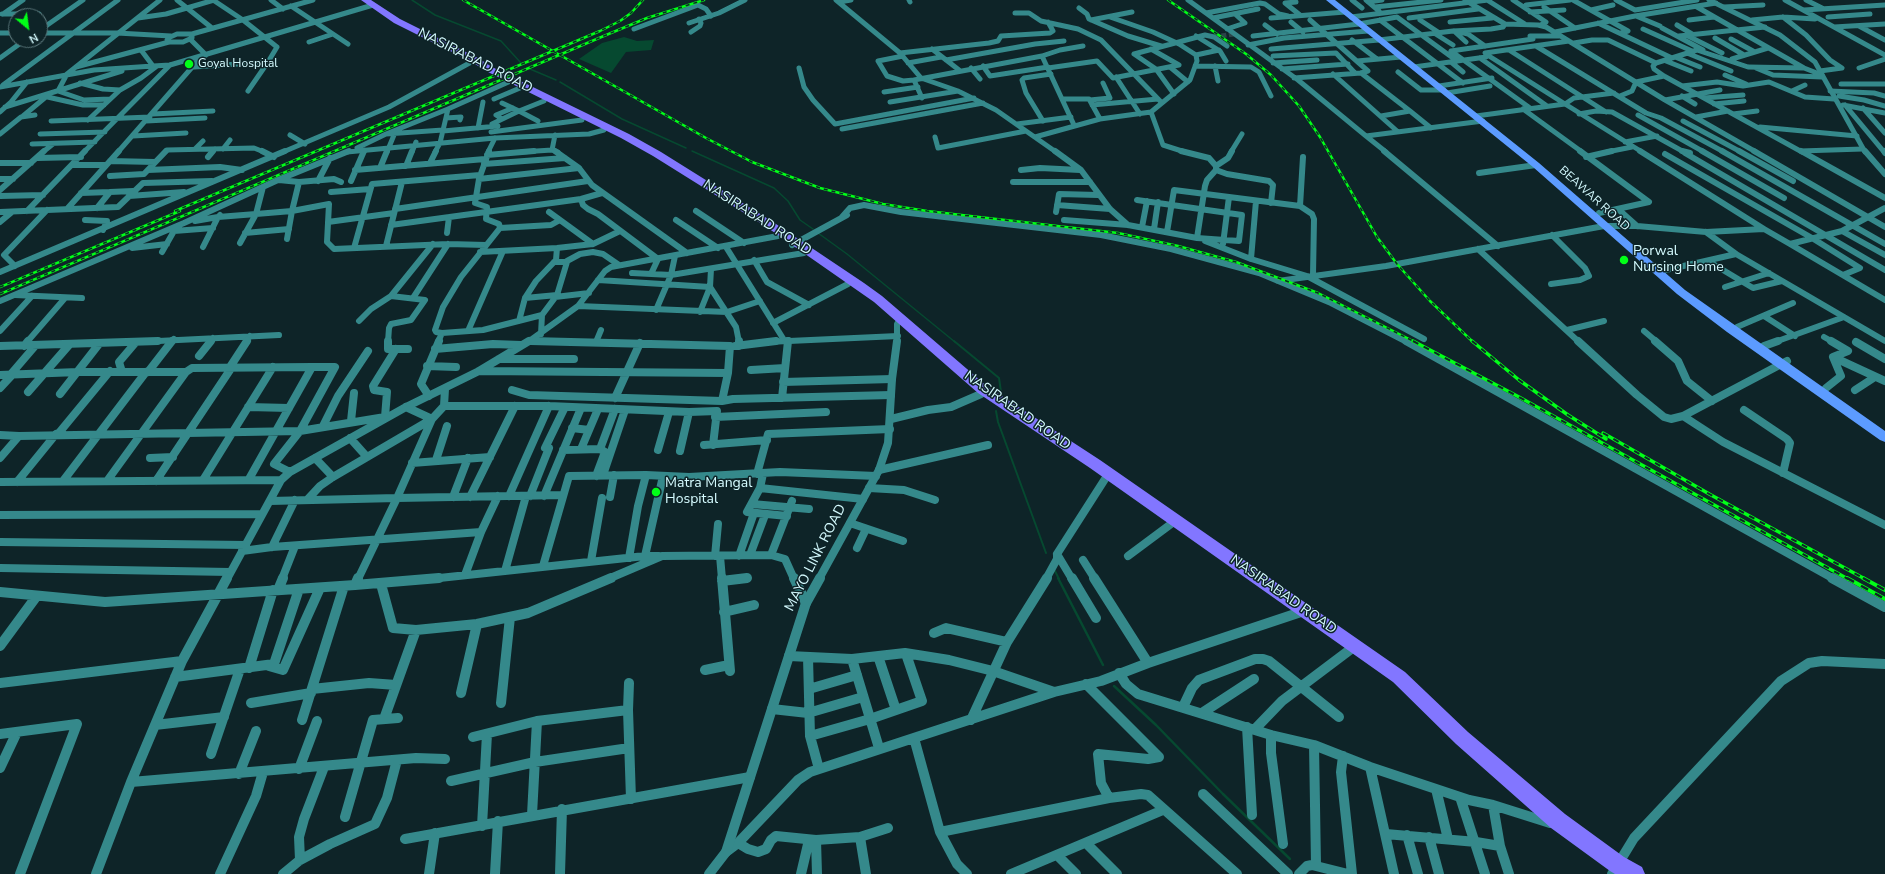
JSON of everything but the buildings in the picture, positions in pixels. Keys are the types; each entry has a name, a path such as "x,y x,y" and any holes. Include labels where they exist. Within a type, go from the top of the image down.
{"highway":[{"name":"NASIRABAD ROAD","path":"367,2 451,51 625,136 657,154 799,244 872,295 898,326 984,390 1095,464 1397,679 1554,822 1617,870 1635,874"},
{"name":"NASIRABAD ROAD","path":"515,83 544,101 604,130 717,197 778,236 799,244 981,394 1301,612 1351,649 1397,679"}],"main road":[{"name":"BEAWAR ROAD","path":"1330,0 1446,89 1685,291 1885,437"},
{"name":"BEAWAR ROAD","path":"1336,0 1357,21"},
{"name":"BEAWAR ROAD","path":"1382,39 1401,57 1417,67"},
{"name":"BEAWAR ROAD","path":"1480,118 1599,213 1609,226"},
{"name":"BEAWAR ROAD","path":"1708,309 1737,327 1784,362 1826,388 1885,431"}],"street":[{"path":"1,15 24,0"},
{"path":"48,26 83,0"},
{"path":"0,87 118,0"},
{"path":"58,91 67,74 160,0"},
{"path":"177,0 212,28"},
{"path":"137,18 166,14 213,0 243,20 277,47 248,91"},
{"path":"271,0 283,9"},
{"path":"48,31 72,34 117,33 171,36 183,33 192,34 313,0"},
{"path":"689,23 711,16 745,0"},
{"path":"838,1 851,0"},
{"path":"1188,0 1273,64 1297,80 1498,246"},
{"path":"1352,0 1362,8"},
{"path":"1367,1 1382,0"},
{"path":"1375,8 1441,0"},
{"path":"1271,18 1300,15 1357,21 1382,14 1467,1 1487,0 1526,25"},
{"path":"1513,0 1546,22 1541,25"},
{"path":"1530,12 1551,12 1565,7 1532,8 1526,5 1570,0"},
{"path":"1573,0 1628,31 1620,33"},
{"path":"1591,10 1615,3 1636,10 1697,0"},
{"path":"1709,0 1765,27 1799,49 1815,62 1834,99 1857,136 1863,149 1871,160 1885,174"},
{"path":"1785,0 1885,55"},
{"path":"1806,0 1836,17"},
{"path":"1850,0 1863,7"},
{"path":"1868,0 1885,12"},
{"path":"838,1 901,54 921,78 958,91 983,103 1017,124 1080,170 1110,209 1128,224"},
{"path":"1367,1 1387,19"},
{"path":"1467,1 1492,18 1505,24 1541,25 1555,32 1665,100 1696,117 1865,219"},
{"path":"27,211 169,66 315,22 367,2"},
{"path":"1296,2 1285,3 1300,15"},
{"path":"1206,13 1260,3 1265,4 1278,14 1285,14 1288,16"},
{"path":"1555,32 1610,20 1716,3"},
{"path":"634,29 698,5 706,9 711,16"},
{"path":"1724,7 1763,5"},
{"path":"1804,10 1885,5"},
{"path":"291,6 348,44"},
{"path":"1544,7 1575,28"},
{"path":"1697,7 1804,68 1822,74"},
{"path":"1857,7 1879,20 1885,28"},
{"path":"1079,8 1087,14 1090,20 1128,36 1161,46"},
{"path":"1213,18 1258,9"},
{"path":"1409,18 1478,9"},
{"path":"1460,11 1473,20"},
{"path":"1090,20 1132,12"},
{"path":"1015,13 1029,13 1038,20 1078,29 1101,40 1160,101"},
{"path":"1230,31 1245,23 1235,14"},
{"path":"1439,14 1459,30 1468,34 1485,46"},
{"path":"1454,16 1475,30"},
{"path":"1635,16 1681,36 1694,38 1709,46 1729,60"},
{"path":"1110,17 1153,32 1176,42 1196,55 1219,50"},
{"path":"1689,20 1714,17"},
{"path":"1752,20 1783,17 1818,19"},
{"path":"1643,29 1695,51 1756,68 1773,75 1822,74 1842,68 1830,60 1806,35 1783,17"},
{"path":"1828,17 1879,20"},
{"path":"1253,36 1357,21 1397,18 1457,61"},
{"path":"1450,22 1492,18"},
{"path":"691,32 699,28 700,20"},
{"path":"1297,80 1333,74 1361,73 1368,71 1310,20"},
{"path":"1380,20 1463,83"},
{"path":"1420,20 1453,45"},
{"path":"1833,27 1859,26 1879,20"},
{"path":"1248,45 1284,38 1343,33 1357,21"},
{"path":"1048,22 1053,31 1050,33 1001,36 999,37 998,41 995,42 901,54 878,61 887,76 902,81 1042,56 1060,50 1083,46"},
{"path":"1292,22 1318,44"},
{"path":"1598,23 1700,67"},
{"path":"1333,24 1377,59"},
{"path":"1271,49 1318,44 1337,44 1459,30 1498,28 1505,24"},
{"path":"1518,24 1531,37"},
{"path":"1265,25 1296,47"},
{"path":"1678,25 1692,34"},
{"path":"1859,26 1885,40"},
{"path":"1681,36 1765,27"},
{"path":"1459,30 1466,42"},
{"path":"74,68 169,42 179,43 190,39 193,36 192,34"},
{"path":"309,42 333,34"},
{"path":"1174,94 1156,69 1134,54 1151,48 1208,34 1227,46"},
{"path":"169,42 167,40 171,36"},
{"path":"1196,36 1219,50 1225,56 1226,61"},
{"path":"1530,108 1451,51 1531,37 1562,36"},
{"path":"1681,36 1695,51 1728,74 1749,85"},
{"path":"1716,38 1744,55"},
{"path":"190,39 204,56"},
{"path":"1731,39 1753,51"},
{"path":"1709,46 1656,63 1613,42 1600,40 1571,42 1485,53 1579,114 1764,229 1885,300"},
{"path":"908,63 1064,41"},
{"path":"1536,46 1646,113 1661,118 1885,244"},
{"path":"0,58 14,48"},
{"path":"983,66 990,76 1097,61 1113,78 1179,64 1151,48"},
{"path":"1729,60 1753,51 1768,48"},
{"path":"932,49 959,70"},
{"path":"141,50 155,66"},
{"path":"1509,50 1584,96 1607,112"},
{"path":"1273,56 1336,53 1355,73"},
{"path":"980,54 1002,75"},
{"path":"1001,141 1100,119 1151,112 1160,101 1174,94 1188,82 1197,61 1196,55"},
{"path":"1307,55 1326,75"},
{"path":"67,209 133,136 192,67 204,56"},
{"path":"1042,56 1074,125"},
{"path":"1273,64 1352,56"},
{"path":"1417,67 1489,56"},
{"path":"1282,69 1318,67 1401,57"},
{"path":"1480,58 1547,106"},
{"path":"1859,68 1885,59"},
{"path":"0,272 103,230 389,107 472,61"},
{"path":"1666,61 1689,72 1706,64"},
{"path":"0,87 67,74 105,69 155,66 192,67 268,62"},
{"path":"1451,62 1463,72"},
{"path":"1656,63 1654,69 1664,76 1885,198"},
{"path":"88,120 120,90 141,78 155,66"},
{"path":"1195,66 1215,66 1241,69 1251,67 1259,72 1271,96"},
{"path":"1215,66 1218,81"},
{"path":"1756,68 1769,66 1804,68"},
{"path":"1170,67 1188,82"},
{"path":"5,107 47,95 80,83 134,68"},
{"path":"799,68 804,87 813,100 835,124 974,98"},
{"path":"972,68 980,79"},
{"path":"1398,72 1421,90 1429,92 1446,89 1490,86"},
{"path":"1361,73 1431,128"},
{"path":"1043,120 1026,93 1022,80 1024,78 1051,74"},
{"path":"1333,74 1397,132"},
{"path":"1709,83 1728,74"},
{"path":"1636,82 1664,76"},
{"path":"1116,77 1132,99 1140,114"},
{"path":"1446,89 1463,83 1490,78 1507,77"},
{"path":"914,80 922,98"},
{"path":"0,112 11,102 27,82"},
{"path":"1620,96 1632,91 1636,82"},
{"path":"1682,86 1709,83 1738,86 1769,82 1805,97 1864,100 1885,106"},
{"path":"80,83 103,89 120,90"},
{"path":"494,99 515,83"},
{"path":"0,301 184,223 278,180 350,151 386,134 515,83"},
{"path":"1103,83 1110,98"},
{"path":"1841,84 1885,84"},
{"path":"1863,84 1884,99"},
{"path":"1792,91 1805,85"},
{"path":"884,92 918,87"},
{"path":"1665,100 1720,90"},
{"path":"58,91 84,100 110,99"},
{"path":"890,102 958,91"},
{"path":"1366,136 1431,128 1523,109 1565,104 1574,98 1584,96 1614,93"},
{"path":"1834,99 1874,93"},
{"path":"1704,98 1743,94"},
{"path":"47,95 83,105 105,105"},
{"path":"0,134 47,95"},
{"path":"1682,96 1695,104"},
{"path":"1063,99 1089,98 1100,119"},
{"path":"1091,103 1110,98 1121,103 1127,115"},
{"path":"1091,103 1121,103 1132,99 1160,101"},
{"path":"1834,99 1845,105 1885,113"},
{"path":"492,124 544,101"},
{"path":"1714,104 1744,101"},
{"path":"0,102 11,102"},
{"path":"478,128 483,102"},
{"path":"502,103 538,121"},
{"path":"842,129 983,103"},
{"path":"1105,104 1112,117"},
{"path":"1845,105 1885,153"},
{"path":"934,106 945,117"},
{"path":"502,119 496,115 513,108"},
{"path":"1863,108 1885,133"},
{"path":"430,163 440,143 448,109"},
{"path":"1523,109 1586,157 1649,202 1599,213"},
{"path":"149,117 213,111"},
{"path":"1380,116 1410,111"},
{"path":"1696,117 1757,111"},
{"path":"1151,112 1160,140 1164,145 1171,149 1208,158 1216,168 1227,174 1269,181 1273,185 1271,203"},
{"path":"1579,114 1612,112 1656,136 1885,270"},
{"path":"898,113 902,118"},
{"path":"23,116 35,115"},
{"path":"1638,115 1784,198"},
{"path":"51,121 149,117 205,118"},
{"path":"446,118 461,117 460,120"},
{"path":"1017,124 1071,117"},
{"path":"491,132 582,120"},
{"path":"1683,122 1865,219 1885,227"},
{"path":"386,134 394,135 503,126"},
{"path":"1756,127 1857,136"},
{"path":"350,151 495,138 589,134 604,130"},
{"path":"40,134 105,132"},
{"path":"133,136 186,133"},
{"path":"406,166 420,133"},
{"path":"935,137 938,148 1030,134"},
{"path":"1197,238 1203,193 1207,180 1216,168 1228,158 1242,134"},
{"path":"290,135 305,144"},
{"path":"380,168 394,135"},
{"path":"552,150 554,135"},
{"path":"1625,142 1656,136"},
{"path":"495,138 485,159 475,203 487,206 486,219 499,224 500,228"},
{"path":"954,139 958,145"},
{"path":"223,149 230,140"},
{"path":"195,149 203,141"},
{"path":"32,144 95,142"},
{"path":"208,157 217,142"},
{"path":"0,190 53,144"},
{"path":"1586,157 1632,147"},
{"path":"110,176 144,174 167,150 254,148 274,157"},
{"path":"1800,151 1863,149"},
{"path":"351,181 365,150"},
{"path":"485,159 552,150 579,168 592,186 687,253"},
{"path":"1684,153 1723,152"},
{"path":"1665,154 1812,238 1860,268 1843,275"},
{"path":"37,158 81,157"},
{"path":"1300,206 1303,157"},
{"path":"318,181 330,158"},
{"path":"355,170 485,159 565,158"},
{"path":"72,165 155,162"},
{"path":"0,163 31,163"},
{"path":"1479,174 1536,165"},
{"path":"148,170 220,167 243,170"},
{"path":"354,248 372,184 480,177 579,168"},
{"path":"1021,170 1040,168 1080,170"},
{"path":"0,179 13,179"},
{"path":"278,180 299,182 334,179 341,182"},
{"path":"334,179 329,204 327,242 334,249 433,244 486,245"},
{"path":"328,222 588,180"},
{"path":"0,212 120,206 138,186 146,183 217,181"},
{"path":"287,239 299,182"},
{"path":"386,246 402,182"},
{"path":"1013,182 1090,182"},
{"path":"1052,182 1055,193 1098,195"},
{"path":"240,243 256,214 263,187"},
{"path":"331,192 370,190"},
{"path":"1167,232 1174,190 1300,206 1312,214 1314,219 1310,276"},
{"path":"81,193 110,192 131,194 191,192"},
{"path":"97,208 110,192"},
{"path":"391,224 581,199 602,193"},
{"path":"1059,194 1057,208 1110,209"},
{"path":"0,196 43,195"},
{"path":"1222,248 1229,197"},
{"path":"581,199 583,205 658,259"},
{"path":"1137,200 1242,215 1255,215"},
{"path":"1142,227 1147,201"},
{"path":"1251,259 1256,201"},
{"path":"1154,229 1158,202"},
{"path":"203,246 218,217 228,203"},
{"path":"162,252 174,231 184,223 218,217 292,211 329,204"},
{"path":"632,273 671,275 711,269 754,260 799,244 816,231 855,210 870,206 909,213 1101,235 1171,249 1258,274 1331,303 1384,329 1885,607"},
{"path":"1790,244 1842,231 1885,208"},
{"path":"1618,209 1637,226"},
{"path":"15,266 2,255 47,210"},
{"path":"696,211 744,242"},
{"path":"0,222 12,212"},
{"path":"549,212 593,244"},
{"path":"1064,220 1128,224 1197,238 1239,242 1242,215"},
{"path":"447,233 449,217"},
{"path":"86,220 107,221 103,230"},
{"path":"560,220 551,225 500,228 465,270 443,307 435,330 436,332 468,331 495,328 519,321 542,318 560,320"},
{"path":"676,220 722,247 786,340 782,398"},
{"path":"1275,281 1386,266 1609,226 1637,226 1706,232 1764,229"},
{"path":"174,231 213,228"},
{"path":"245,233 289,229"},
{"path":"480,252 557,248 593,244 620,231"},
{"path":"1842,231 1885,255"},
{"path":"1706,232 1736,254 1885,341"},
{"path":"96,874 131,782 182,661 281,480 290,472 389,416 479,371 541,334 578,306 605,271 619,264 658,259 778,236"},
{"path":"1551,284 1580,280 1589,276 1585,268 1552,236"},
{"path":"1197,238 1251,259 1310,276 1424,339"},
{"path":"123,249 167,244"},
{"path":"359,322 374,306 391,296 433,244"},
{"path":"413,298 448,244"},
{"path":"519,321 525,298 536,280 554,262 557,248"},
{"path":"1478,249 1658,413 1671,419 1683,416 1712,402 1784,362"},
{"path":"468,331 503,251"},
{"path":"554,262 567,261 580,254 599,252 619,264"},
{"path":"1661,271 1736,254"},
{"path":"656,310 671,275 675,256"},
{"path":"651,274 658,259"},
{"path":"754,260 767,282 809,305"},
{"path":"541,334 542,318 556,296 567,261"},
{"path":"1708,261 1752,288 1782,281"},
{"path":"700,312 710,287 711,269"},
{"path":"1725,287 1769,273"},
{"path":"598,280 710,287"},
{"path":"774,323 848,284"},
{"path":"710,287 739,332 739,346"},
{"path":"525,298 589,293"},
{"path":"13,295 82,298"},
{"path":"0,331 32,296"},
{"path":"391,296 425,300 411,320 396,322 389,328 389,340 387,347 390,349 408,349"},
{"path":"24,346 65,298"},
{"path":"578,306 727,312 760,301"},
{"path":"1737,327 1793,303"},
{"path":"1764,316 1795,336"},
{"path":"1764,346 1844,317"},
{"path":"1567,330 1604,321"},
{"path":"529,341 739,346 898,326"},
{"name":"MAYO LINK ROAD","path":"709,874 726,852 806,603 877,473 888,444 892,379 898,326"},
{"path":"596,342 601,330"},
{"path":"1644,331 1678,361 1687,381 1712,402"},
{"path":"428,396 421,384 442,332"},
{"path":"0,346 99,344 174,339 279,335"},
{"path":"156,481 190,432 250,336"},
{"path":"1824,337 1848,351 1833,357"},
{"path":"199,356 213,338"},
{"path":"63,482 99,433 174,339"},
{"path":"122,372 119,362 136,342"},
{"path":"1856,342 1885,358"},
{"path":"600,448 625,373 640,343"},
{"path":"28,392 68,344"},
{"path":"60,394 99,344"},
{"path":"434,349 493,344 521,345"},
{"path":"0,388 35,346"},
{"path":"713,445 718,401 728,374 730,346"},
{"path":"389,416 387,392 374,390 373,386 396,349"},
{"path":"322,426 338,396 368,351"},
{"path":"1833,357 1885,382"},
{"path":"1826,388 1841,376 1833,357"},
{"path":"499,359 574,359"},
{"path":"427,366 456,367"},
{"path":"203,480 273,367"},
{"path":"249,479 312,367"},
{"path":"107,481 186,372 192,368 335,367 300,431 274,464 290,472"},
{"path":"751,370 785,368"},
{"path":"17,482 110,371"},
{"path":"479,371 592,371 625,373 728,374"},
{"path":"0,375 45,372 186,372"},
{"path":"1855,390 1875,377"},
{"path":"783,382 892,379"},
{"path":"307,500 320,486 333,477 432,419 444,406 445,389"},
{"path":"512,390 529,394 718,401 891,395"},
{"path":"351,421 354,393"},
{"path":"739,556 760,488 760,474 768,434 890,424 928,410 951,407 981,394"},
{"path":"444,406 549,406 716,414 826,412"},
{"path":"470,497 516,406"},
{"path":"508,496 549,406"},
{"path":"248,407 289,408"},
{"path":"406,407 432,419"},
{"path":"505,571 528,496 565,407"},
{"path":"544,496 580,408"},
{"path":"581,449 598,409"},
{"path":"600,476 626,410"},
{"path":"1744,410 1787,439 1790,443 1783,473"},
{"path":"658,450 669,412"},
{"path":"680,450 689,412"},
{"path":"0,435 19,436 143,432 300,431 351,421 389,416"},
{"path":"1683,416 1707,433 1885,525"},
{"path":"355,585 432,419"},
{"path":"436,460 447,426"},
{"path":"572,428 589,430"},
{"path":"0,458 19,436"},
{"path":"350,438 367,457"},
{"path":"704,445 767,440"},
{"path":"543,566 568,476 646,475 689,477 780,472 877,473 988,445"},
{"path":"530,448 600,448 605,452 600,476"},
{"path":"150,458 173,457"},
{"path":"412,464 436,460 490,457"},
{"path":"315,458 333,477"},
{"path":"453,497 468,458"},
{"path":"591,562 606,498 614,475"},
{"path":"623,573 625,558 646,475"},
{"path":"645,556 663,476"},
{"path":"0,482 249,479 281,480"},
{"path":"971,720 1007,642 1042,586 1057,556 1105,479"},
{"path":"760,488 863,499"},
{"path":"869,488 904,490 935,500"},
{"path":"270,501 563,495"},
{"path":"465,575 481,532 498,496"},
{"path":"272,547 295,500"},
{"path":"753,509 764,515 790,508"},
{"path":"771,555 790,508"},
{"path":"753,509 809,509"},
{"path":"0,515 262,514"},
{"path":"750,555 764,515"},
{"path":"850,523 903,541"},
{"path":"705,670 730,668 722,581 718,556 718,524"},
{"path":"1128,556 1171,524"},
{"path":"858,548 866,529"},
{"path":"0,542 244,548 295,546 481,532"},
{"path":"211,754 224,717 245,669 275,590 295,546"},
{"path":"0,592 36,597 105,602 381,584 645,556 771,555 785,559 806,603"},
{"path":"381,584 393,628 416,630 477,624 528,613 662,556"},
{"path":"1057,556 1096,618"},
{"path":"1083,560 1148,663"},
{"path":"0,568 230,572"},
{"path":"722,581 747,578"},
{"path":"302,720 344,586"},
{"path":"175,677 269,666 283,670 320,588"},
{"path":"269,666 276,661 299,589"},
{"path":"0,646 36,597"},
{"path":"724,612 754,605"},
{"path":"726,852 738,843 798,780 810,772 879,748 971,720 1054,692 1101,681 1148,663 1301,612"},
{"path":"501,703 510,617"},
{"path":"461,693 477,624"},
{"path":"934,633 946,628 1007,642"},
{"path":"384,719 416,630"},
{"path":"1252,815 1251,728 1282,701 1302,688 1351,649"},
{"path":"789,656 852,659 906,654 949,660 993,672 1054,692"},
{"path":"810,736 870,719 922,701 906,654"},
{"path":"878,656 896,710"},
{"path":"808,657 808,713 810,736 818,769"},
{"path":"852,659 879,748"},
{"path":"1183,707 1192,688 1199,680 1255,660 1263,659 1269,661 1339,717"},
{"path":"0,683 182,661"},
{"path":"1617,870 1634,838 1781,681 1799,668 1809,663 1822,661 1885,664"},
{"path":"1118,674 1126,684 1138,694 1271,735 1314,745 1370,767 1460,797 1554,822"},
{"path":"808,688 857,676"},
{"path":"1202,713 1254,678"},
{"path":"251,703 311,691 369,683 396,685"},
{"path":"629,683 628,710 632,799"},
{"path":"1086,684 1159,757 1155,759 1148,759 1098,754 1102,783 1104,791 1109,798"},
{"path":"772,709 808,713 864,697"},
{"path":"473,737 537,721 628,710"},
{"path":"155,725 224,717"},
{"path":"345,818 373,720 398,718"},
{"path":"299,769 317,721"},
{"path":"532,815 537,721"},
{"path":"0,734 77,724 20,874"},
{"path":"239,774 256,731"},
{"path":"0,768 17,732"},
{"path":"482,826 487,734"},
{"path":"1271,735 1271,753 1282,844"},
{"path":"914,738 940,832 957,864 967,874"},
{"path":"1312,866 1314,745"},
{"path":"451,781 535,762 629,748"},
{"path":"1343,756 1341,772 1352,874"},
{"path":"131,782 397,760 445,759"},
{"path":"284,874 300,860 330,844 375,824 387,798 397,760"},
{"path":"300,860 299,837 304,819 324,767"},
{"path":"1370,767 1394,874"},
{"path":"220,874 256,796 263,772"},
{"path":"405,838 482,826 498,821 562,809 632,799 750,776"},
{"path":"1436,789 1448,839"},
{"path":"940,832 1109,798 1140,794 1148,796 1237,874"},
{"path":"1204,794 1288,874"},
{"path":"1460,797 1476,842 1484,874"},
{"path":"1493,805 1500,846 1509,874"},
{"path":"560,874 562,809"},
{"path":"1011,874 1163,810"},
{"path":"495,874 498,821"},
{"path":"738,843 751,850 764,851 771,840 776,836 813,840 860,837 888,828"},
{"path":"429,874 436,833"},
{"path":"1386,834 1429,837 1500,846"},
{"path":"1407,835 1418,874"},
{"path":"860,837 866,874"},
{"path":"1429,837 1439,874"},
{"path":"801,874 813,840"},
{"path":"813,840 817,874"},
{"path":"1086,843 1117,874"},
{"path":"1057,855 1076,874"},
{"path":"1299,874 1312,866 1348,874"}],"shaded area":[{"path":"624,37 637,41 654,40 651,50 626,52 611,73 579,59 602,43"}],"waterway":[{"path":"412,0 435,15 501,41 521,63"},
{"path":"530,69 556,80"},
{"path":"560,82 622,119 686,148"},
{"path":"692,151 774,188 788,201 800,220 813,229"},
{"path":"818,233 847,254 955,342"},
{"path":"954,341 999,378 1001,392"},
{"path":"996,411 998,422 1046,553"},
{"path":"1055,571 1059,579"},
{"path":"1058,578 1103,665"},
{"path":"1114,686 1156,725 1223,794 1290,859"}],"tunnel":[{"path":"1214,37 1234,34"}],"railway":[{"path":"463,0 553,51"},
{"path":"553,51 620,21 631,13 643,0"},
{"path":"560,55 647,18 704,0"},
{"path":"1168,0 1246,54 1271,75 1299,106 1320,137 1377,237 1397,264 1430,301 1473,342"},
{"path":"175,211 553,51"},
{"path":"553,51 560,55"},
{"path":"0,294 560,55"},
{"path":"560,55 706,138 752,162 820,188 883,204 927,211 1118,233 1178,246 1236,262 1318,293 1415,342"},
{"path":"0,287 180,211"},
{"path":"1413,341 1519,397 1848,579"},
{"path":"1472,341 1519,380 1568,415 1606,439"},
{"path":"1603,433 1711,495 1865,579"},
{"path":"1847,578 1885,599"},
{"path":"1863,578 1885,590"}],"place":[{"name":"Goyal Hospital","path":"189,64"},
{"name":"Porwal Nursing Home","path":"1624,260"},
{"name":"Matra Mangal Hospital","path":"656,492"}]}
